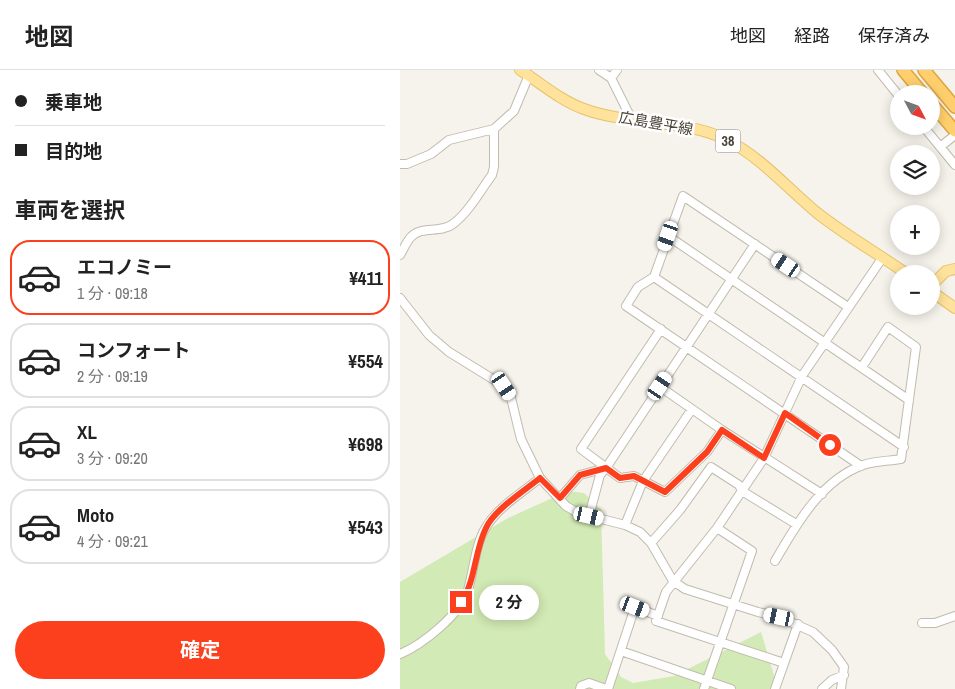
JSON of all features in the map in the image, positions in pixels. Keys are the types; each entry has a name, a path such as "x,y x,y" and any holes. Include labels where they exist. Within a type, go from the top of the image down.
{"highway":[{"path":"903,70 916,85"},
{"path":"924,70 952,104"},
{"path":"940,116 953,134"}],"main road":[{"name":"広島豊平線","path":"525,73 569,102 584,109 632,120 698,130 723,138 745,150 768,168 792,192 827,220 894,265"},
{"path":"940,278 955,268"},
{"path":"940,297 955,308"}],"street":[{"path":"599,70 611,78 632,120"},
{"path":"611,78 617,70"},
{"path":"878,70 890,85"},
{"path":"896,70 909,85"},
{"path":"929,70 952,104"},
{"path":"400,164 408,164 431,154 449,140 494,129 514,111 525,73"},
{"path":"940,120 953,134 940,147 955,165"},
{"path":"400,255 410,237 420,231 440,230 451,226 461,217 492,174 494,167 494,129"},
{"path":"930,135 938,145"},
{"path":"848,307 683,196 654,277 638,287 626,306 861,466"},
{"path":"668,236 909,400"},
{"path":"589,516 600,475 755,244"},
{"path":"784,663 656,622 666,592 717,528 764,458 802,376 883,258"},
{"path":"654,277 904,446"},
{"path":"400,298 430,335 449,352 504,386 511,398 521,439 540,478 566,506 589,516 625,525 640,532 651,543 673,581 686,589 798,624 813,632 832,650 844,668 841,689"},
{"path":"775,561 796,524 822,494 843,476 861,466 901,459 916,348 888,327 862,367"},
{"path":"660,329 581,449 620,478 634,476 665,492 707,452 722,430"},
{"path":"660,386 722,430 822,494"},
{"path":"625,525 643,481 692,409"},
{"path":"651,543 680,510 711,467 739,485 742,491 796,524"},
{"path":"560,498 580,475 606,468"},
{"path":"400,654 438,631 454,612 468,592 486,526 540,478"},
{"path":"705,685 752,552 717,528"},
{"path":"580,689 581,686 589,683 607,689 635,607 658,616"},
{"path":"922,623 935,623 955,616"},
{"path":"775,689 798,624"},
{"path":"621,651 705,685 731,689"},
{"path":"822,689 832,680 844,675"}],"green space":[{"path":"568,491 584,493 601,509 605,654 621,677 633,683 674,676 761,632 778,689 400,689 400,582 508,518"}],"route":[{"path":"461,602 468,592 486,526 540,478 560,498 580,475 606,468 620,478 634,476 665,492 707,452 722,430 764,458 785,413 830,445"}]}
